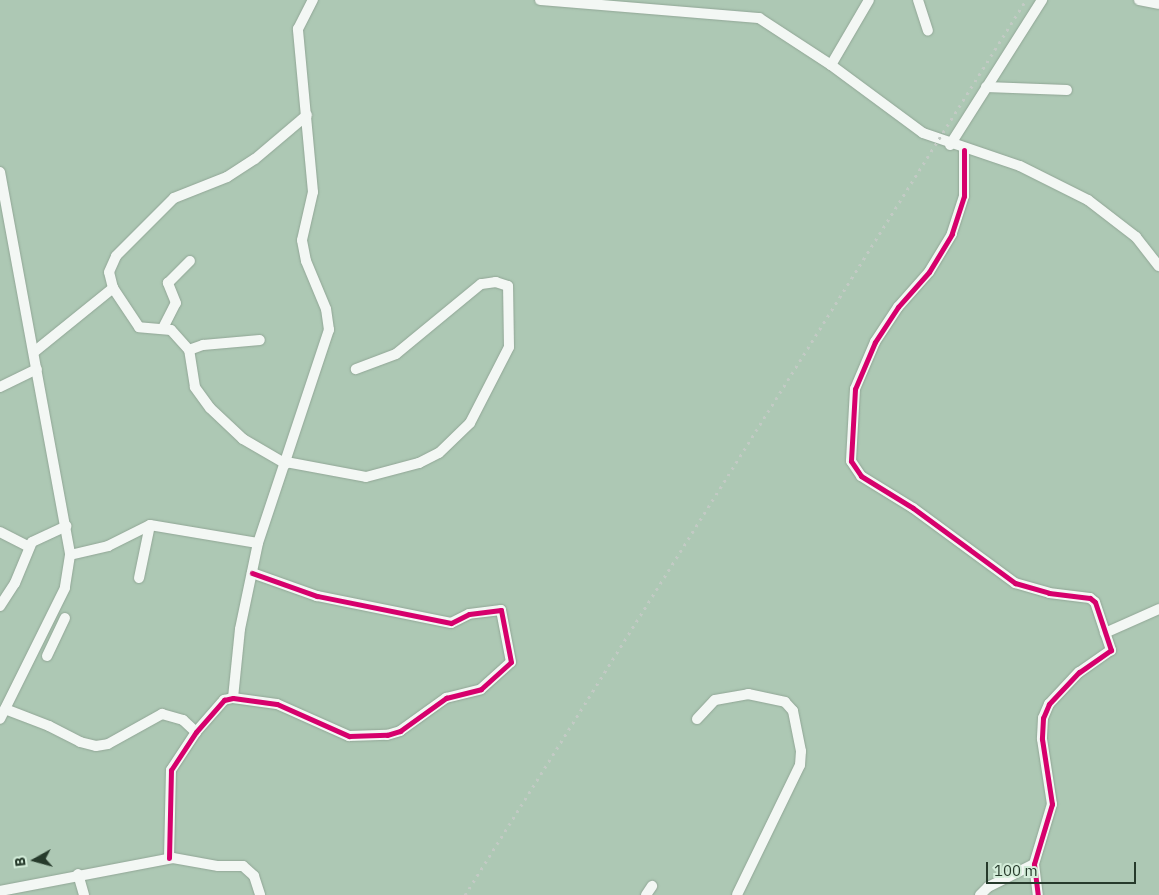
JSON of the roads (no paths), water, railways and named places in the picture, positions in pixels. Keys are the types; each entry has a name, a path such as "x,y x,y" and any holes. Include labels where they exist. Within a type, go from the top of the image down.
{"street":[{"path":"234,698 240,629 258,543 329,330 326,309 303,249 304,232 313,192 298,29 313,0"},
{"path":"540,0 753,17 764,21 831,65 923,133 964,150 1020,166 1088,200 1136,237 1159,266"},
{"path":"831,65 868,0"},
{"path":"918,0 928,30"},
{"path":"950,145 1042,0"},
{"path":"1139,0 1159,4"},
{"path":"986,87 1067,90"},
{"path":"307,116 255,159 226,177 174,198 116,256 109,272 113,288 139,327 163,328 174,332 190,350 195,387 206,404 243,439 286,463 366,477 419,463 440,453 470,423 509,347 508,286 496,282 481,284 396,354 356,369"},
{"path":"964,150 964,196 952,234 929,272 895,311 875,342 855,389 851,461 861,476 913,508 1015,582 1049,593 1093,600 1111,650 1108,654 1078,672 1045,710 1041,733 1051,811 1034,864 1038,895"},
{"path":"0,172 70,556 65,588 0,719"},
{"path":"163,328 176,304 168,283 190,261"},
{"path":"34,352 113,288"},
{"path":"190,350 203,345 260,340"},
{"path":"0,388 37,369"},
{"path":"70,556 108,546 150,525 258,543"},
{"path":"139,578 150,525"},
{"path":"0,606 15,583 29,547 36,540 66,526"},
{"path":"0,532 29,547"},
{"path":"169,858 169,778 196,732 220,703 234,698 282,706 350,736 387,735 400,731 446,698 481,690 511,662 502,610 469,614 451,623 317,596 252,573"},
{"path":"1107,639 1159,609"},
{"path":"47,656 65,618"},
{"path":"46,629 57,634"},
{"path":"697,720 715,700 733,695 748,694 785,702 793,711 801,751 800,765 737,895"},
{"path":"5,709 49,726 80,742 96,746 108,744 162,714 183,720 196,732"},
{"path":"0,891 78,874 169,858 243,866 254,876 260,895"},
{"path":"980,895 988,887 1034,864"},
{"path":"78,874 84,895"},
{"path":"646,895 652,886"}],"railway":[{"path":"465,895 1026,0"}]}
